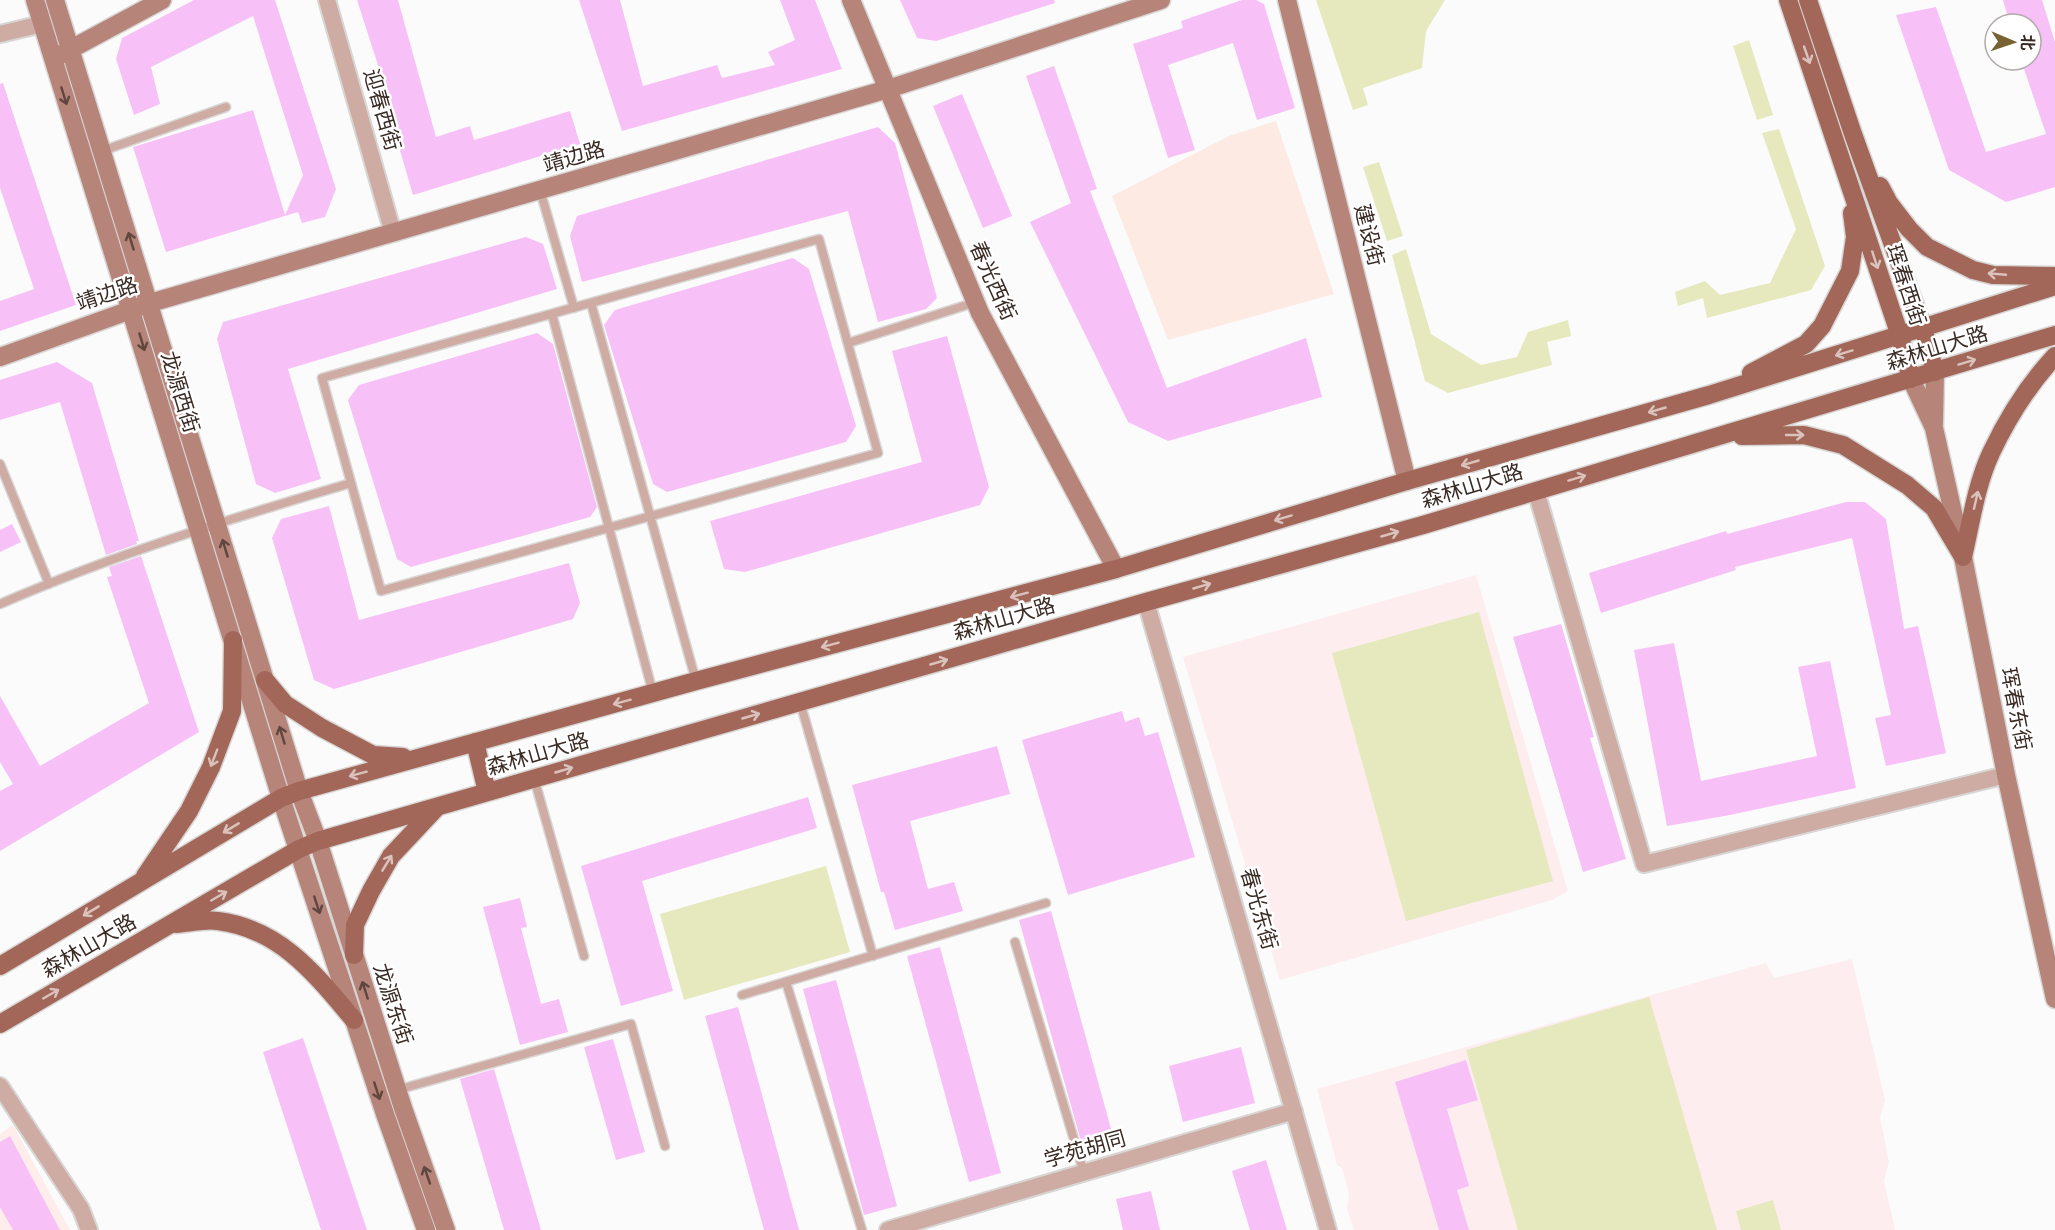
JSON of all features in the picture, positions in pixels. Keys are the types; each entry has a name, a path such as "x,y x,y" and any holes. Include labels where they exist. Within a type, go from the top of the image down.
{"main road":[{"name":"龙源西街","path":"35,0 281,798"},
{"name":"龙源西街","path":"56,0 299,791"},
{"path":"53,59 162,0"},
{"name":"春光西街","path":"851,0 976,302 1116,569"},
{"name":"靖边路","path":"0,357 150,303 888,89 1161,0"},
{"name":"建设街","path":"1287,0 1407,481"},
{"name":"珲春西街","path":"1788,0 1900,336 1911,380 1934,428"},
{"name":"珲春西街","path":"1808,0 1853,134 1923,328 1935,372 1934,428"},
{"path":"1853,134 1889,202 1909,229 1927,247 1972,270 1993,275 2055,276"},
{"path":"1709,395 1806,344 1822,327 1850,272 1855,237 1847,176"},
{"name":"森林山大路","path":"0,966 281,798 299,791 696,681 1116,569 1407,481 1709,395 2055,286"},
{"name":"森林山大路","path":"0,1024 299,849 318,841 1146,602 1423,525 2055,335"},
{"path":"1964,557 1978,491 1990,454 2030,385 2055,356"},
{"name":"珲春东街","path":"1934,428 1964,557 2006,775 2055,999"},
{"path":"1716,436 1804,435 1843,446 1907,484 1934,508 1964,557"},
{"path":"141,881 189,811 211,767 228,722 232,711 232,640"},
{"path":"265,680 285,704 322,728 373,755 419,758"},
{"path":"475,742 488,792"},
{"name":"龙源东街","path":"299,791 318,841 397,1090 446,1230"},
{"name":"龙源东街","path":"281,798 385,1114 426,1230"},
{"path":"354,956 355,926 371,891 391,856 438,806"},
{"path":"172,924 217,921 258,931 289,950 318,978 354,1020"}],"street":[{"name":"迎春西街","path":"327,0 393,233"},
{"path":"0,34 42,24"},
{"path":"1536,491 1644,864 2006,775"},
{"name":"春光东街","path":"1146,602 1328,1230"},
{"path":"0,1086 81,1209 89,1230"},
{"name":"学苑胡同","path":"888,1230 1294,1111"}],"lane":[{"path":"102,151 226,107"},
{"path":"540,190 574,308"},
{"path":"819,239 878,453 381,591 322,378 574,308 819,239"},
{"path":"848,343 976,302"},
{"path":"591,303 696,681"},
{"path":"552,314 653,693"},
{"path":"0,464 49,584"},
{"path":"0,604 217,523 351,483"},
{"path":"799,702 873,956"},
{"path":"534,778 584,956"},
{"path":"742,995 1046,903"},
{"path":"1015,942 1084,1173"},
{"path":"786,982 862,1230"},
{"path":"397,1090 631,1024 664,1146"}],"shaded area":[{"path":"1276,121 1334,294 1168,340 1112,196 1229,136"},
{"path":"1476,575 1568,891 1552,900 1280,980 1183,657"},
{"path":"1852,959 1885,1100 1880,1117 1889,1162 1884,1181 1895,1230 1354,1230 1347,1209 1349,1194 1342,1168 1337,1165 1317,1089 1766,963 1774,978"},
{"path":"13,1125 70,1230 0,1230 0,1134"}],"green space":[{"path":"1316,0 1445,0 1426,31 1422,68 1363,88 1368,105 1353,110"},
{"path":"1749,40 1773,115 1757,120 1733,46"},
{"path":"1779,129 1825,266 1811,290 1707,318 1703,298 1678,306 1675,292 1705,281 1720,295 1770,283 1796,229 1762,133"},
{"path":"1379,162 1403,236 1387,241 1363,167"},
{"path":"1406,249 1431,334 1481,365 1517,357 1528,332 1568,320 1571,336 1547,342 1552,365 1448,393 1425,381 1392,255"},
{"path":"1479,612 1553,881 1406,921 1332,653"},
{"path":"826,866 850,952 684,1000 660,914"},
{"path":"1649,997 1717,1230 1518,1230 1466,1050"},
{"path":"1773,1200 1781,1230 1741,1230 1736,1211"}],"building":[{"path":"194,0 275,0 336,189 325,217 302,223 298,212 166,252 133,147 253,110 285,215 303,175 253,16 151,67 160,104 134,115 116,59 122,38"},
{"path":"357,0 398,0 436,137 470,126 474,140 570,111 580,144 413,195 399,147 404,146"},
{"path":"579,0 620,0 643,86 717,65 722,78 775,65 768,52 795,40 780,0 815,0 842,69 622,131"},
{"path":"900,0 1054,0 1055,3 936,41 917,38"},
{"path":"1242,0 1256,0 1264,4 1295,108 1257,120 1233,43 1168,65 1195,150 1168,158 1133,44 1183,28 1181,21"},
{"path":"2003,0 2042,0 2055,42 2055,187 2006,202 1949,170 1896,15 1936,7 1986,152 2046,134 2025,72 2043,72 2043,12 2006,12"},
{"path":"1054,66 1097,189 1090,191 1167,388 1306,338 1322,397 1168,441 1128,422 1030,222 1071,203 1026,76"},
{"path":"3,83 76,305 0,331 0,301 34,289 0,188 0,84"},
{"path":"962,94 1012,216 983,228 933,106"},
{"path":"878,127 895,143 937,298 926,309 878,322 848,211 582,282 570,236 577,216"},
{"path":"526,237 543,244 557,289 288,369 321,479 275,493 256,484 217,339 223,322"},
{"path":"793,258 809,269 856,426 846,442 667,492 653,484 604,325 615,310"},
{"path":"537,333 553,344 597,507 590,517 411,567 397,559 348,400 359,385"},
{"path":"947,336 989,487 980,505 745,572 724,569 710,521 922,462 892,351"},
{"path":"57,362 92,383 139,541 136,541 137,544 106,555 60,402 0,420 0,380"},
{"path":"1846,502 1865,502 1886,519 1904,629 1918,626 1946,753 1886,766 1875,718 1891,715 1852,538 1735,567 1736,570 1601,613 1589,573 1726,531 1727,534"},
{"path":"329,506 359,620 569,563 580,603 573,619 334,689 314,680 272,538 281,519"},
{"path":"12,524 21,542 0,552 0,530"},
{"path":"141,556 199,732 0,851 0,791 13,784 0,762 0,696 40,766 149,703 107,577 112,576 109,567"},
{"path":"1561,624 1594,737 1590,738 1626,859 1583,872 1513,637"},
{"path":"1674,643 1701,781 1817,756 1798,667 1830,661 1856,788 1667,826 1634,650"},
{"path":"1122,711 1125,722 1139,717 1145,736 1158,732 1195,857 1068,895 1022,740"},
{"path":"997,746 1010,794 910,821 928,889 954,882 963,911 895,930 884,892 881,892 852,785"},
{"path":"808,797 817,828 642,881 673,991 621,1006 581,866"},
{"path":"520,898 527,927 521,928 541,1004 559,999 568,1032 520,1045 483,907"},
{"path":"1051,911 1113,1136 1082,1145 1019,920"},
{"path":"940,947 1001,1173 969,1182 907,956"},
{"path":"836,980 897,1206 864,1215 803,989"},
{"path":"738,1007 799,1230 764,1230 705,1016"},
{"path":"303,1038 367,1230 321,1230 263,1052"},
{"path":"613,1039 645,1152 616,1160 584,1047"},
{"path":"1241,1047 1255,1103 1183,1122 1169,1066"},
{"path":"1466,1060 1478,1100 1447,1109 1469,1186 1457,1190 1469,1230 1439,1230 1395,1082"},
{"path":"494,1069 541,1230 504,1230 460,1079"},
{"path":"10,1136 60,1230 13,1230 0,1207 0,1142"},
{"path":"1266,1160 1287,1230 1250,1230 1232,1171"},
{"path":"1151,1191 1160,1230 1123,1230 1116,1199"}]}
